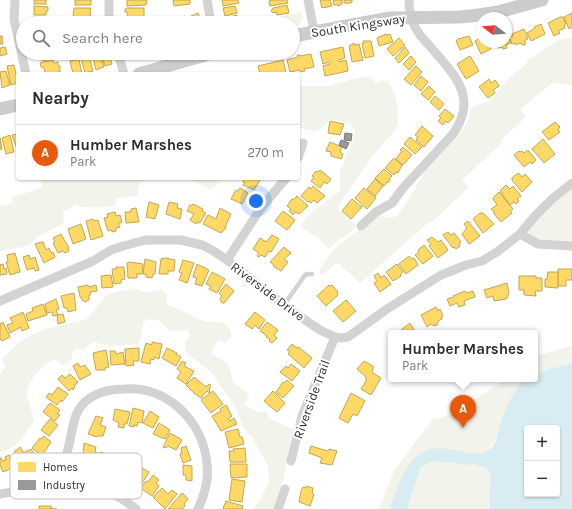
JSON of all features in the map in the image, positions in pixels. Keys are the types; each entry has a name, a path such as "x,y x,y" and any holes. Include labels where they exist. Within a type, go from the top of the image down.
{"street":[{"path":"14,0 14,19 16,28"},
{"path":"109,0 109,16"},
{"path":"207,0 210,16"},
{"path":"308,0 314,31"},
{"path":"361,226 376,212 392,203 403,188 453,134 459,124 464,110 463,95 459,83 415,27 409,6 409,0"},
{"name":"South Kingsway","path":"300,34 390,18 460,17 479,15 498,12 542,0"},
{"path":"23,60 26,72"},
{"path":"120,60 123,72"},
{"path":"146,72 188,60"},
{"path":"0,109 16,105"},
{"path":"300,152 303,144"},
{"path":"227,260 261,208 284,180"},
{"path":"335,337 340,338 348,336 413,292 441,276 490,257 520,234 541,210 572,183"},
{"path":"520,234 538,244 572,246"},
{"name":"Riverside Drive","path":"0,301 93,261 111,250 138,241 168,239 192,242 207,247 227,260 284,305 320,330 335,337"},
{"name":"Riverside Trail","path":"291,461 302,416 335,337"},
{"path":"67,453 75,416 82,405 91,397 109,390 134,388 157,394 176,405 185,413 194,424 202,440 207,465 207,476 203,497 198,509"},
{"path":"278,509 285,489"},
{"path":"0,494 10,492"},
{"path":"122,499 136,509"}],"lane":[{"path":"284,305 305,275 312,274"}],"shaded area":[{"path":"302,12 303,17 300,24 300,16 281,16"},
{"path":"572,37 572,85 552,83 520,109 526,117 500,141 501,144 462,180 469,187 431,223 429,222 360,283 339,264 335,264 323,275 318,272 333,250 373,219 379,215 390,218 397,216 409,199 425,171 460,133 468,121 470,111 473,106 490,101 507,80 526,64 529,59 559,40"},
{"path":"369,76 377,84 383,80 389,82 394,93 398,111 396,129 374,154 339,205 337,210 356,225 354,229 332,245 329,249 322,241 301,227 303,222 312,213 340,190 340,171 353,141 355,130 351,124 330,119 320,129 313,131 300,128 300,86 328,86"},
{"path":"40,180 145,180 138,187 138,196 117,198 115,206 111,207 80,207 76,204 63,212 64,223 37,237 28,246 0,251 0,206 13,203 12,197 42,188"},
{"path":"190,180 221,180 210,189"},
{"path":"572,187 572,242 533,239 528,231 543,211"},
{"path":"138,289 143,292 162,290 167,295 167,304 205,322 223,322 231,331 231,337 224,343 218,340 211,352 228,364 234,383 249,394 245,405 259,412 266,411 270,419 293,429 284,478 273,509 254,509 269,481 268,466 252,437 243,427 231,400 210,371 185,352 185,343 190,335 187,330 169,331 160,321 148,319 143,323 140,341 137,344 111,346 93,342 84,350 78,348 74,350 70,362 63,365 54,359 44,366 32,379 28,390 27,398 34,420 24,435 12,448 0,452 0,374 6,367 2,359 27,337 45,329 87,319 105,296 118,291"},
{"path":"572,346 572,364 548,369 538,374 538,355"},
{"path":"572,364 572,509 490,509 489,491 491,476 488,469 473,464 468,465 435,461 420,468 407,509 390,509 404,473 415,457 423,452 435,448 476,453 488,451 491,449 497,438 501,421 514,393 520,384 522,382 538,382 538,374 548,369"},
{"path":"522,382 507,407 497,436 490,450 488,469 491,476 489,491 490,509 379,509 394,471 432,420 450,415 501,383"}],"building: Homes":[{"path":"34,0 46,0 46,4 34,4"},
{"path":"75,0 91,0 91,5 75,5"},
{"path":"127,0 147,0 146,5 127,6"},
{"path":"173,0 190,0 190,4 174,6"},
{"path":"222,0 238,0 239,3 223,6"},
{"path":"287,0 288,3 270,6 269,1"},
{"path":"320,0 330,0 332,6 322,8"},
{"path":"333,0 342,0 342,4 338,6 334,5"},
{"path":"344,0 352,0 352,2 347,4 344,3"},
{"path":"287,5 289,13 277,15 276,12 273,13 271,11 273,8"},
{"path":"34,6 48,7 46,15 34,15"},
{"path":"235,6 237,13 225,16 223,8"},
{"path":"74,8 91,8 91,16 73,16"},
{"path":"144,8 144,16 127,16 125,9"},
{"path":"198,13 199,16 191,16"},
{"path":"572,13 572,27 569,29 564,17"},
{"path":"563,17 566,24 564,25 565,28 558,31 560,33 554,36 548,23"},
{"path":"541,24 545,34 531,41 527,33 535,28 534,27"},
{"path":"524,29 528,39 525,40 525,45 520,43 516,45 515,43 512,44 512,34"},
{"path":"390,34 393,42 379,46 377,38"},
{"path":"0,36 2,36 3,44 0,44"},
{"path":"469,36 473,45 460,50 456,41"},
{"path":"399,38 405,45 393,56 387,49"},
{"path":"363,41 371,41 374,56 365,58 362,43 364,43"},
{"path":"354,43 354,45 359,44 363,60 352,62 349,46"},
{"path":"5,47 7,54 0,56 0,48"},
{"path":"343,47 345,58 339,60 339,62 346,60 348,71 325,76 323,66 330,64 329,62 323,64 320,52"},
{"path":"405,47 409,53 399,63 395,58"},
{"path":"478,48 491,48 491,49 481,54"},
{"path":"311,54 314,67 304,69 305,71 300,72 300,70 290,72 287,60 300,60 300,56"},
{"path":"411,56 416,62 409,70 403,64"},
{"path":"470,56 479,71 466,79 457,64"},
{"path":"53,60 54,63 58,62 60,72 45,72 44,68 41,67 40,63"},
{"path":"79,60 82,72 73,72 70,61"},
{"path":"82,60 90,60 93,71 85,72"},
{"path":"94,60 102,60 104,67 96,70"},
{"path":"103,60 111,60 112,64 105,66"},
{"path":"283,60 286,72 260,72 258,66"},
{"path":"14,65 16,84 11,85 7,66"},
{"path":"416,66 422,72 411,85 404,79"},
{"path":"6,71 10,85 2,88 0,72"},
{"path":"421,76 428,82 421,91 414,85"},
{"path":"489,79 491,83 495,80 499,86 493,90 495,93 488,98 479,87"},
{"path":"429,86 435,92 428,100 421,94"},
{"path":"435,96 444,104 439,110 430,102"},
{"path":"445,109 454,116 448,123 446,121 443,125 438,121 441,118 439,116"},
{"path":"330,121 344,124 340,135 328,133"},
{"path":"555,122 560,127 558,129 560,132 549,140 542,132"},
{"path":"422,126 433,136 424,147 416,140 418,137 415,135"},
{"path":"16,134 16,146 12,135"},
{"path":"10,135 14,152 6,154 2,138"},
{"path":"410,137 422,147 415,154 404,144"},
{"path":"0,138 2,149 0,150"},
{"path":"543,139 555,154 544,163 532,149"},
{"path":"330,142 342,147 340,152 343,154 341,159 331,156 331,152 326,151"},
{"path":"403,147 412,155 403,165 396,159"},
{"path":"528,150 536,160 532,164 530,162 524,167 514,155 519,151 524,153"},
{"path":"394,158 402,165 398,173 397,172 394,175 385,168"},
{"path":"384,169 392,176 388,183 387,182 384,186 375,178"},
{"path":"320,170 331,179 327,184 324,182 320,188 311,181 314,177 312,176 316,171 318,172"},
{"path":"518,173 522,177 525,174 532,182 522,192 512,180 512,178"},
{"path":"375,179 383,186 375,196 367,189"},
{"path":"244,180 260,180 254,190 243,185 245,183 243,182"},
{"path":"506,185 510,189 513,186 521,196 517,199 519,201 516,204 514,202 510,205 500,191"},
{"path":"313,186 325,196 317,203 314,200 311,203 309,201 308,202 301,196 309,187 311,189"},
{"path":"240,188 248,193 242,204 231,199 236,190 238,191"},
{"path":"364,188 376,198 367,209 355,198"},
{"path":"499,192 513,209 510,211 512,213 501,222 491,209 497,205 493,198"},
{"path":"297,196 308,206 299,214 295,212 293,215 289,211 291,209 287,206 292,199 293,200"},
{"path":"352,199 362,207 351,219 342,211"},
{"path":"149,202 159,205 155,219 146,217"},
{"path":"169,202 178,204 177,208 182,209 180,219 166,214"},
{"path":"193,204 203,209 202,211 206,213 200,223 197,222 196,224 190,220 194,214 187,211 190,205"},
{"path":"136,208 139,222 126,223 125,212 131,212 131,209"},
{"path":"220,208 231,214 225,227 226,228 221,233 203,224 208,215 216,219"},
{"path":"283,211 295,220 287,230 275,221"},
{"path":"115,212 116,216 120,215 122,222 118,223 120,227 116,228 116,231 108,231 104,218 108,217 107,214"},
{"path":"480,213 483,213 494,224 483,233 473,219"},
{"path":"93,219 94,221 98,220 103,236 91,240 86,221"},
{"path":"468,221 480,236 469,244 462,234 467,228 464,224"},
{"path":"81,224 86,239 73,244 68,229"},
{"path":"448,232 451,235 454,233 461,242 459,244 460,246 456,249 454,247 453,248 443,235"},
{"path":"61,234 69,248 69,251 65,253 63,251 58,253 53,243 55,242 53,238"},
{"path":"272,235 279,239 271,252 269,251 265,257 261,255 259,257 257,256 259,253 253,249 260,238 266,242"},
{"path":"432,237 438,242 441,240 448,250 438,258 429,246 431,244 427,240"},
{"path":"43,242 46,250 49,248 51,253 53,252 55,257 44,263 35,244"},
{"path":"424,245 433,256 423,264 415,255"},
{"path":"284,247 291,253 284,259 288,262 281,271 270,262"},
{"path":"15,253 20,272 10,275 6,262 8,262 7,255"},
{"path":"29,255 30,259 35,257 39,270 35,271 34,268 27,270 23,257"},
{"path":"409,256 412,259 414,258 418,265 406,274 399,264"},
{"path":"166,258 175,260 174,271 168,271 168,274 159,274 161,259"},
{"path":"145,259 156,262 155,274 153,274 152,278 146,277 146,274 143,274"},
{"path":"183,260 194,263 187,283 179,280 182,273 179,272"},
{"path":"127,263 143,264 142,274 137,274 137,278 128,278"},
{"path":"3,264 4,269 6,268 7,274 0,275 0,265"},
{"path":"197,264 209,270 202,286 195,284 197,278 193,277"},
{"path":"397,264 403,272 400,275 401,276 393,281 386,272"},
{"path":"116,267 124,267 125,279 121,280 121,283 114,284 112,269 116,269"},
{"path":"558,269 572,269 572,280 566,280 566,286 558,286"},
{"path":"212,272 225,279 217,293 209,289 211,286 206,284"},
{"path":"548,272 558,272 558,288 545,287 545,279 547,279"},
{"path":"378,273 381,278 384,275 391,284 380,292 374,283 377,281 374,276"},
{"path":"111,275 113,287 102,288 101,276"},
{"path":"519,276 536,276 536,278 542,278 542,291 535,291 536,296 524,295 524,290 519,290"},
{"path":"507,283 509,294 506,299 494,301 493,296 487,298 484,290"},
{"path":"226,284 234,291 224,303 222,303 220,299 222,296 219,293"},
{"path":"88,285 89,287 96,285 97,291 90,292 91,294 89,295 89,300 85,302 80,297 78,287"},
{"path":"329,285 332,285 338,292 338,295 326,306 317,296"},
{"path":"465,291 466,293 473,291 475,297 464,301 465,305 459,307 457,303 450,306 447,299"},
{"path":"74,293 76,310 68,312 67,308 64,308 61,296"},
{"path":"56,299 59,309 56,310 58,315 63,314 65,322 58,324 57,315 53,316 52,312 47,313 45,304"},
{"path":"346,300 356,311 343,322 333,311"},
{"path":"43,304 47,315 28,321 26,314 33,311 32,308"},
{"path":"436,307 438,311 440,309 443,316 441,317 442,319 438,321 437,325 434,326 431,324 427,327 421,315"},
{"path":"23,312 29,328 22,331 21,327 10,333 7,325 13,323 10,318"},
{"path":"255,312 265,320 259,329 255,325 252,329 245,324"},
{"path":"3,322 10,337 2,341 0,339 0,324"},
{"path":"267,322 278,330 274,335 277,338 272,343 269,341 270,339 266,337 267,336 260,331"},
{"path":"410,323 414,330 401,330"},
{"path":"152,342 162,344 159,359 154,357 154,360 151,359 150,364 141,362 146,343 152,345"},
{"path":"292,344 312,358 304,368 288,354 290,351 287,350"},
{"path":"139,348 139,361 133,361 134,365 126,366 125,349"},
{"path":"167,348 177,353 176,354 181,357 176,366 162,358"},
{"path":"106,350 109,367 105,368 105,370 96,370 93,353"},
{"path":"110,351 115,351 116,354 123,352 125,364 111,365"},
{"path":"182,361 186,363 184,366 194,371 186,384 177,378 181,372 177,369"},
{"path":"364,361 374,367 372,370 373,373 381,378 371,395 361,389 366,381 366,377 357,369"},
{"path":"78,363 80,367 85,365 91,374 80,380 73,366"},
{"path":"291,364 300,371 292,381 280,372 286,366 288,368"},
{"path":"70,374 78,382 74,386 75,387 73,390 72,388 69,391 58,379 62,375 65,378"},
{"path":"194,377 206,387 209,384 211,385 209,393 207,391 201,398 186,385"},
{"path":"287,380 294,386 283,398 276,392 283,382 284,383"},
{"path":"58,387 68,394 62,402 61,400 57,405 46,397 49,393 52,395"},
{"path":"213,391 223,404 211,413 201,400"},
{"path":"273,391 285,403 277,412 264,401"},
{"path":"351,393 365,401 357,416 353,414 348,423 339,418"},
{"path":"50,403 60,410 57,414 60,415 55,421 43,412"},
{"path":"226,405 232,416 228,419 230,421 234,418 237,424 221,431 212,416 221,411 220,409"},
{"path":"133,408 144,411 142,423 138,422 137,426 134,425 134,427 129,426"},
{"path":"115,409 130,412 127,424 124,424 124,428 118,427 119,423 113,420"},
{"path":"150,411 159,417 153,428 143,423"},
{"path":"96,416 103,418 100,425 106,427 103,436 97,437 88,434"},
{"path":"50,419 58,425 49,436 41,430"},
{"path":"159,423 170,430 165,439 153,434"},
{"path":"238,429 244,444 229,448 225,432"},
{"path":"170,433 182,440 176,450 168,446 166,448 163,447"},
{"path":"44,436 51,442 44,453 38,453 32,448 40,438 42,439"},
{"path":"84,443 96,447 95,452 98,453 83,453"},
{"path":"186,446 191,460 183,463 180,454 182,453 181,448"},
{"path":"311,446 328,451 329,449 337,451 332,465 320,463 322,458 309,453"},
{"path":"20,447 24,453 15,453"},
{"path":"245,448 246,462 230,462 229,451 234,451 233,449"},
{"path":"31,449 34,453 24,453"},
{"path":"9,455 10,456 10,469 3,472 0,465 0,458 3,461 6,460 5,457"},
{"path":"230,464 247,464 247,477 231,478"},
{"path":"183,465 192,466 192,481 186,480 186,475 183,475"},
{"path":"142,468 149,472 142,483"},
{"path":"153,475 159,480 156,483 159,486 152,496 142,489 142,486 146,481 148,482"},
{"path":"232,479 245,481 242,502 229,500"},
{"path":"306,486 313,488 312,493 314,494 310,506 299,502 301,491 303,487 305,488"},
{"path":"162,488 168,494 172,490 177,494 165,509 153,497"},
{"path":"182,493 188,499 184,504 185,506 182,509 168,509"},
{"path":"226,501 243,506 242,509 224,509 223,508"},
{"path":"39,506 51,506 51,508 57,509 39,509"}],"building: Industry":[{"path":"345,133 352,134 351,141 344,140"},
{"path":"341,140 349,143 346,149 339,145"}],"place":[{"name":"Humber Marshes","path":"463,428"}]}
